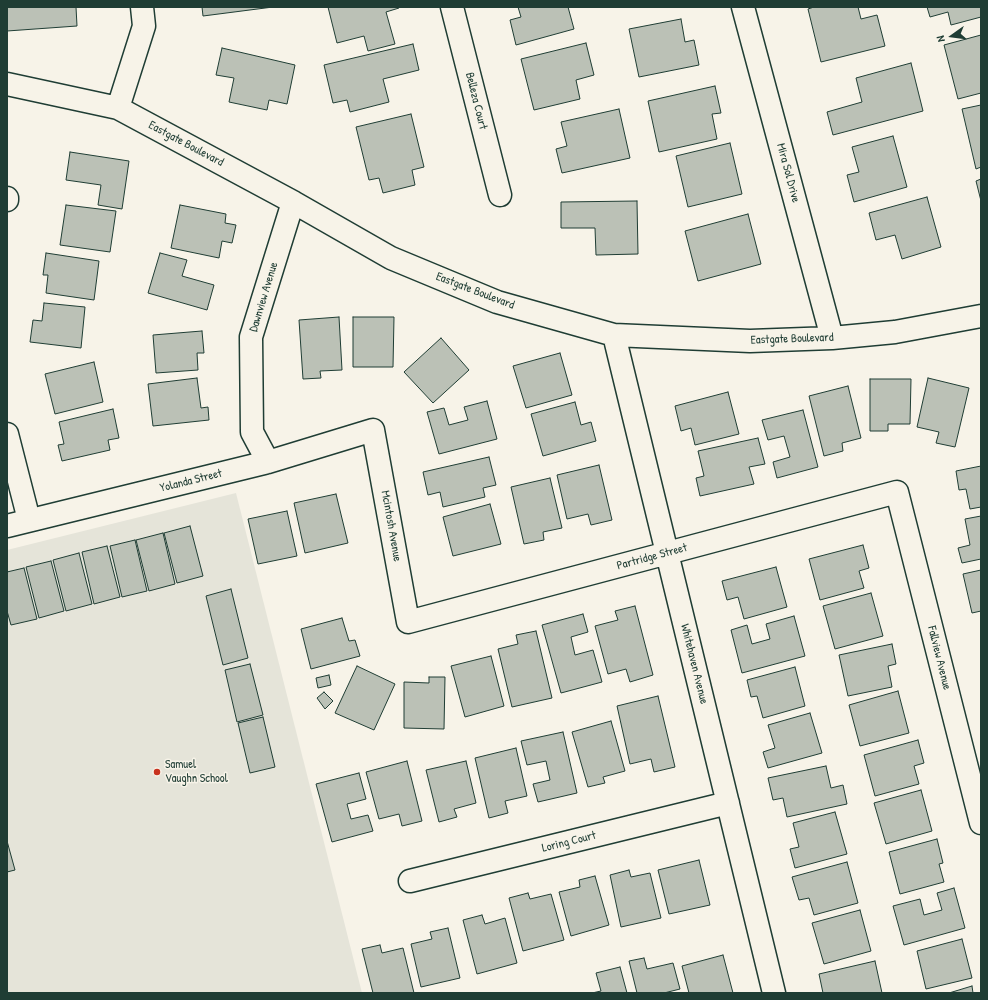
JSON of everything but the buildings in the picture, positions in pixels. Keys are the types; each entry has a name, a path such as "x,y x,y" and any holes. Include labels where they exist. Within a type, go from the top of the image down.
{"street":[{"path":"118,108 144,26 142,7"},
{"name":"Belleza Court","path":"452,7 500,195"},
{"name":"Mira Sol Drive","path":"743,7 832,338"},
{"name":"Eastgate Boulevard","path":"7,84 118,108 293,202 391,258 497,302 614,335 750,341 832,338 895,332 981,316"},
{"name":"Dawnview Avenue","path":"268,462 252,432 251,337 293,202"},
{"name":"Whitehaven Avenue","path":"614,335 774,993"},
{"name":"Yolanda Street","path":"7,526 268,462 373,430"},
{"name":"Mcintosh Avenue","path":"373,430 408,622"},
{"path":"7,434 29,520"},
{"name":"Partridge Street","path":"408,622 897,492"},
{"name":"Fallview Avenue","path":"897,492 981,823"},
{"name":"Loring Court","path":"410,881 728,803"}],"shaded area":[{"name":"Samuel Vaughn School","path":"236,493 362,993 7,993 7,550"}],"place":[{"name":"Samuel Vaughn School","path":"157,772"}]}
